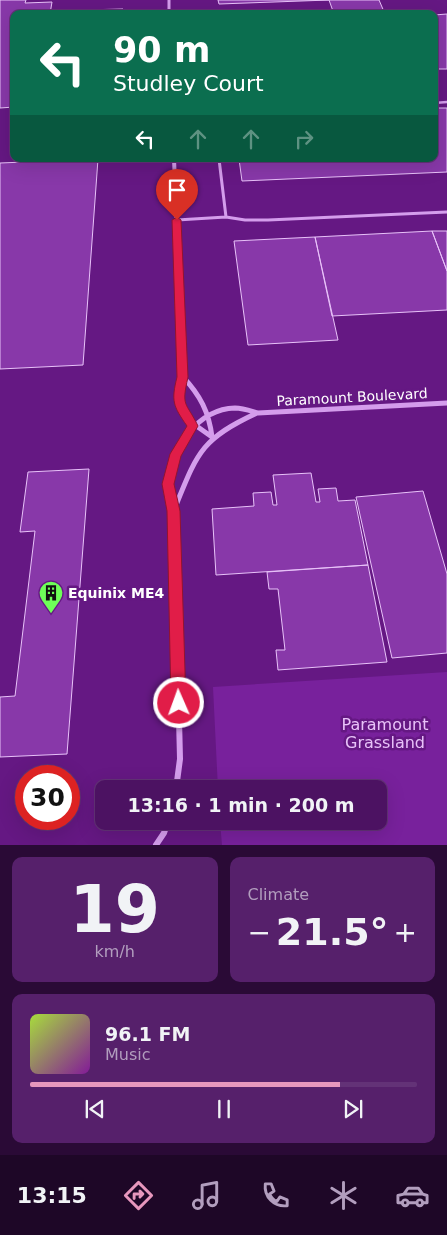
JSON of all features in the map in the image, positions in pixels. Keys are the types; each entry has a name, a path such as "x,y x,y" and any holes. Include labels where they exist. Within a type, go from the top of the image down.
{"street":[{"path":"174,162 183,377 178,394 179,406 193,426 212,437"},
{"path":"174,511 191,466 212,437 209,415 199,394 183,377"},
{"name":"Paramount Boulevard","path":"193,426 209,415 236,408 258,413 447,402"},
{"name":"Paramount Boulevard","path":"212,437 225,428 258,413"},
{"path":"177,780 180,759 174,511 168,484 176,454 193,426"},
{"path":"156,845 165,830"}],"lane":[{"path":"219,162 226,217"},
{"path":"177,220 226,217 268,220 447,212"}],"green space":[{"name":"Paramount Grassland","path":"447,672 447,845 222,845 221,830 387,830 387,780 218,780 213,687"}],"building":[{"path":"0,0 26,0 25,3 52,2 51,10 10,10 10,107 0,108"},
{"path":"218,0 329,0 219,4"},
{"path":"329,0 379,0 383,10 333,10"},
{"path":"123,9 123,10 83,10"},
{"path":"447,14 447,69 438,69 438,15"},
{"path":"438,108 447,108 447,172 242,181 239,162 438,162"},
{"path":"98,162 83,365 0,369 0,163"},
{"path":"432,231 447,231 447,271"},
{"path":"432,231 447,271 447,310 332,316 315,237"},
{"path":"315,237 338,340 248,345 234,241"},
{"name":"Equinix ME4","path":"89,469 67,754 0,757 0,697 15,696 35,531 20,532 28,472"},
{"path":"311,473 316,502 320,502 318,489 336,488 338,501 355,500 368,565 216,575 212,509 254,506 253,493 271,492 273,505 277,505 273,475"},
{"path":"423,491 447,574 447,653 392,658 356,497"},
{"path":"368,565 387,662 278,670 276,650 285,650 278,589 269,589 267,572"}],"place":[{"name":"Equinix ME4","path":"51,614"}],"route":[{"path":"177,220 183,377 178,394 179,406 184,416 193,426 176,454 168,484 174,511 179,703"}]}
